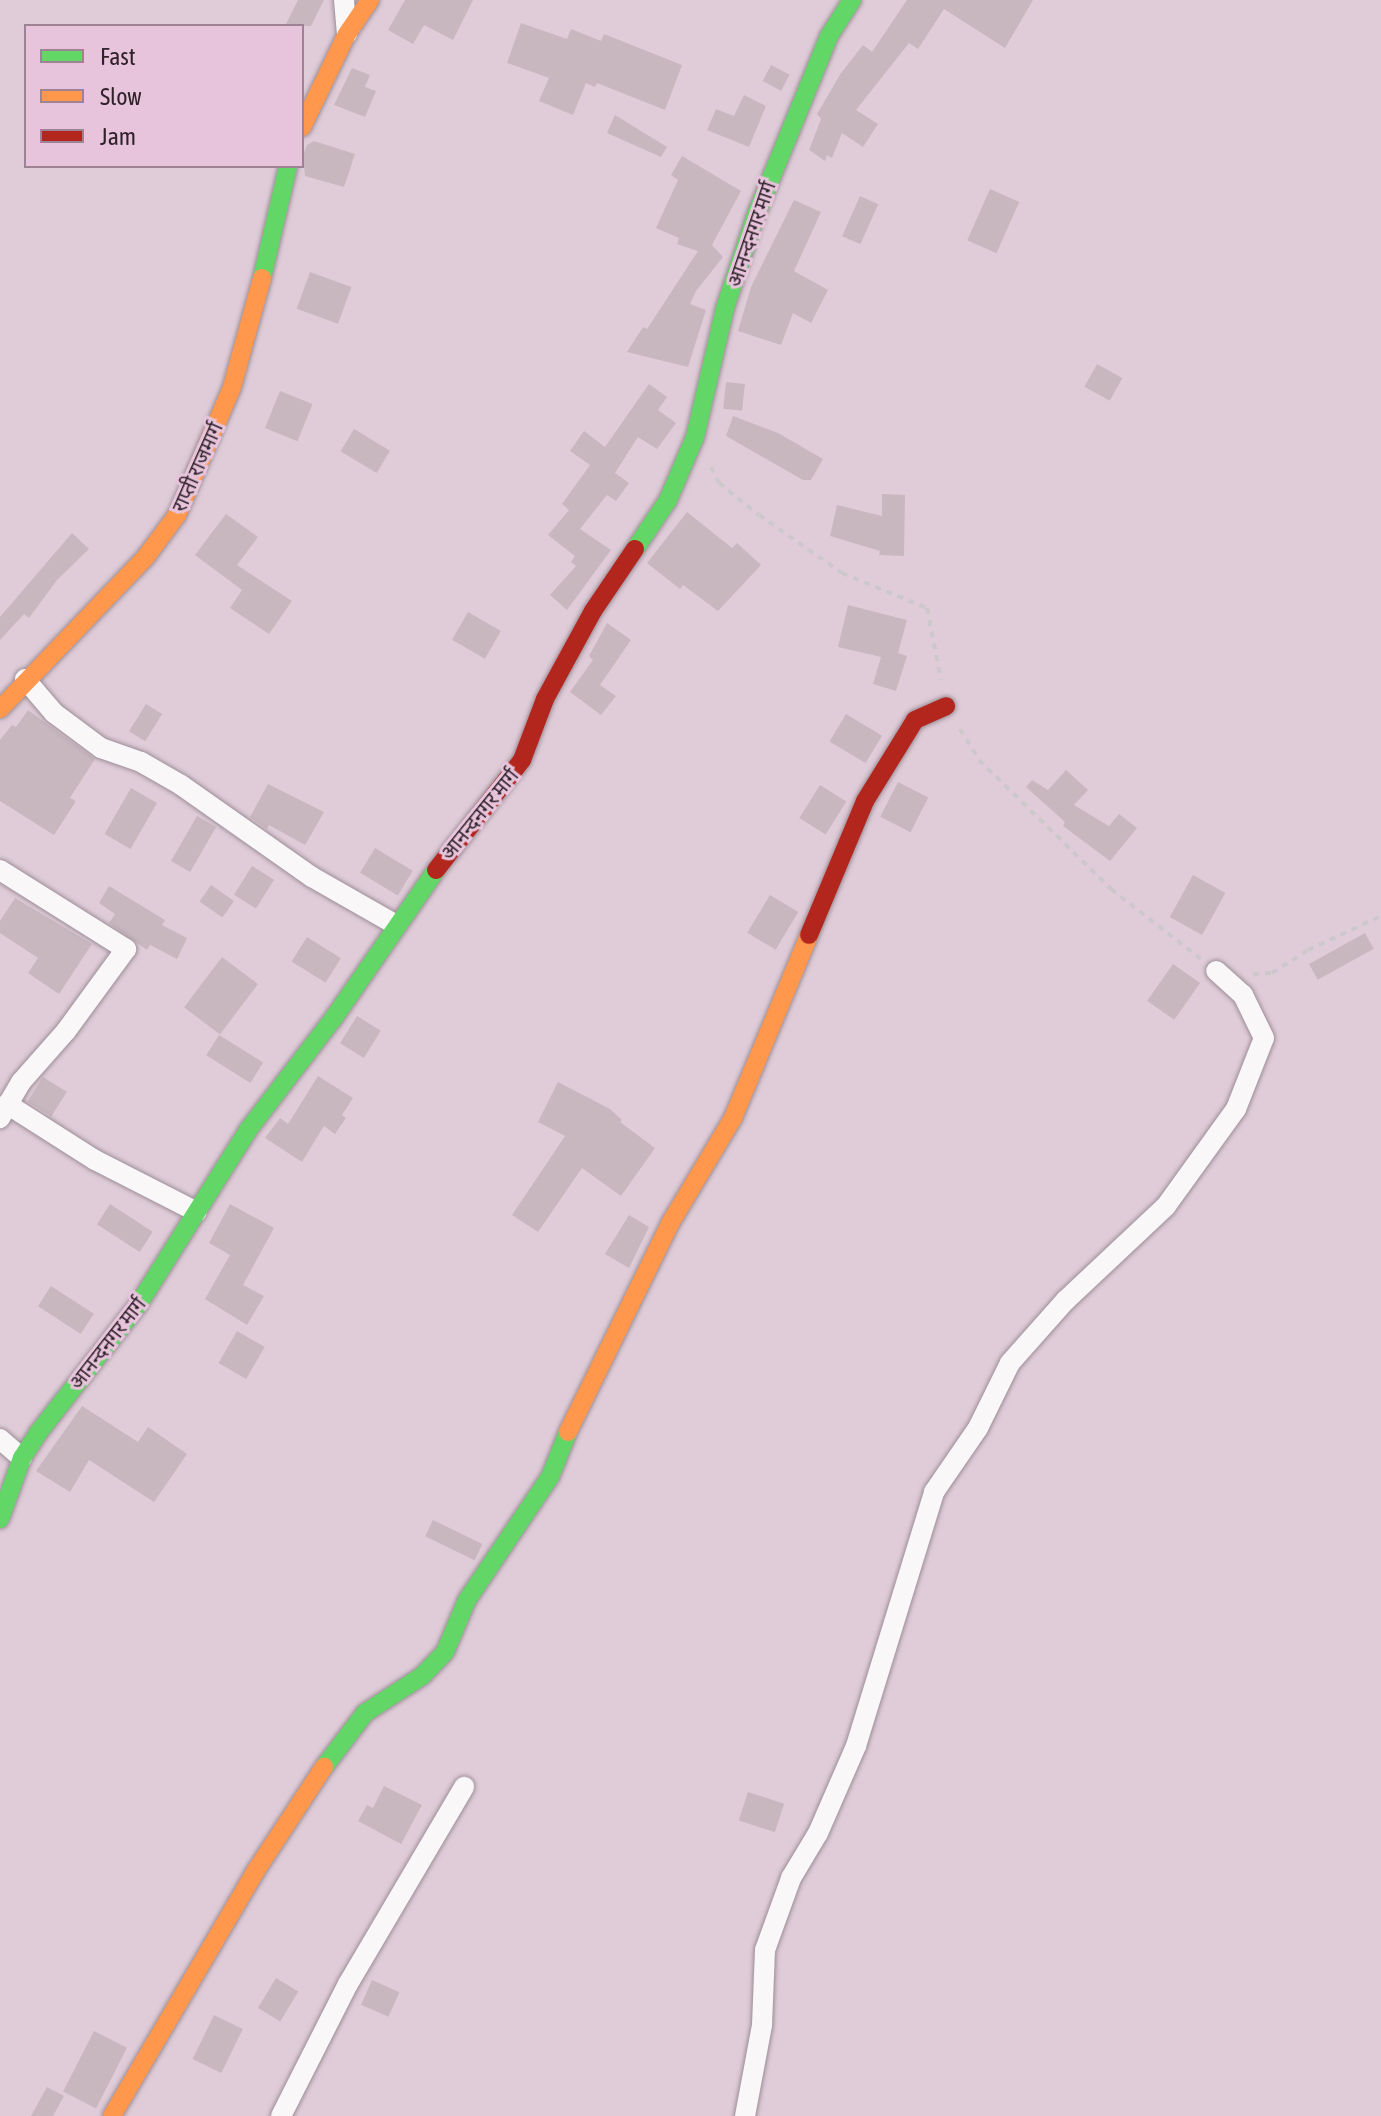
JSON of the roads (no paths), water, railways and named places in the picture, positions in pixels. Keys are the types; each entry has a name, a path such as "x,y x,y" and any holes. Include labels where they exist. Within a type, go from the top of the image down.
{"street":[{"path":"344,0 347,34"},
{"path":"304,123 347,34 370,0"},
{"name":"आनन्दनगर मार्ग","path":"0,1519 22,1458 138,1305 248,1130 333,1019 451,848 522,760 545,699 593,611 668,500 695,437 725,308 756,215 829,36 852,0"},
{"name":"राप्ती राजमार्ग","path":"0,709 25,679 145,558 177,515 232,387 271,247 288,168"},
{"path":"25,679 54,713 101,748 141,762 181,785 312,877 396,925"},
{"path":"112,2116 255,1872 329,1760 365,1713 422,1676 445,1652 467,1600 550,1477 578,1405 618,1325 629,1310 671,1222 733,1118 865,801 915,720 946,706"},
{"path":"0,870 126,949 66,1031 21,1082 4,1111 197,1212"},
{"path":"745,2116 762,2025 765,1950 791,1878 818,1833 856,1746 934,1492 978,1428 1010,1363 1066,1300 1166,1206 1236,1109 1264,1038 1243,995 1216,971"},
{"path":"0,1439 22,1458"},
{"path":"281,2116 348,1984 464,1787"}]}
